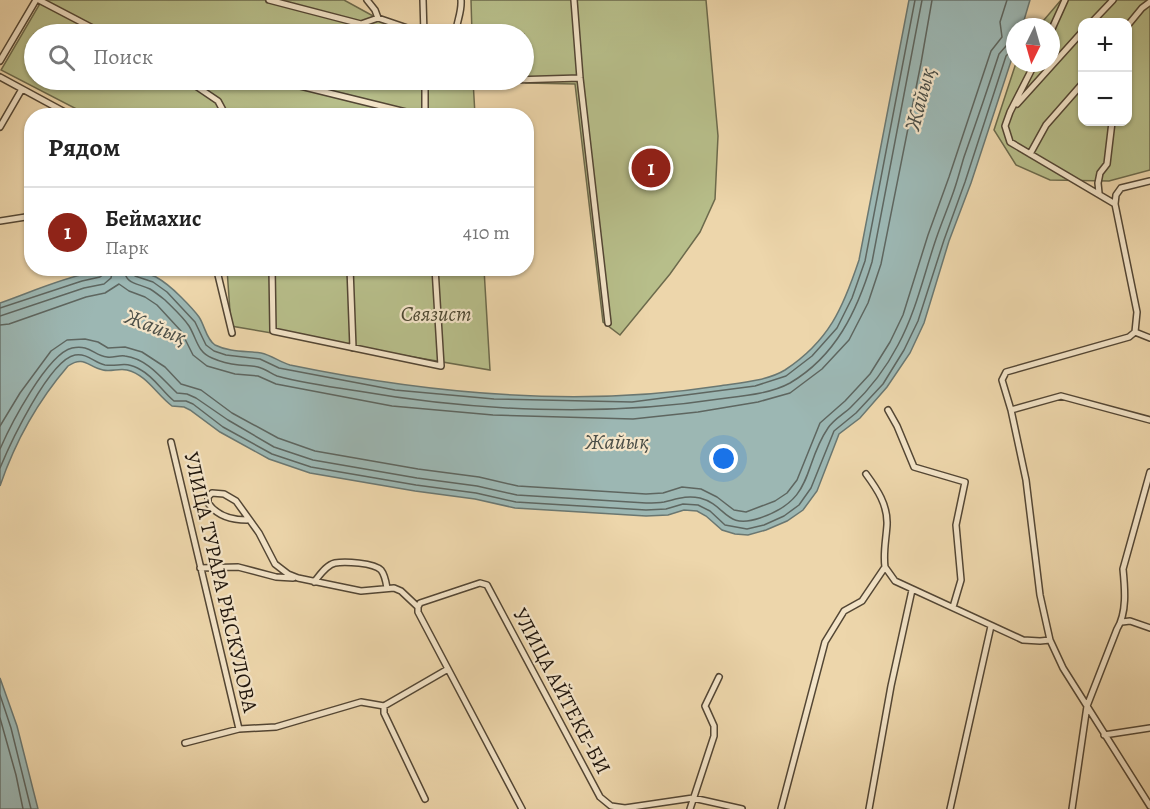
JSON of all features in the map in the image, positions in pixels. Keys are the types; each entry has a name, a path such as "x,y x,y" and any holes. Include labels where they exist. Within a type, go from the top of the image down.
{"street":[{"path":"0,61 37,0 84,24"},
{"path":"269,0 361,24 378,18 395,24"},
{"path":"367,0 378,18"},
{"path":"423,0 424,24"},
{"path":"456,24 462,11 462,0"},
{"path":"574,0 580,78 608,323"},
{"path":"1057,18 1065,0"},
{"path":"1096,18 1113,0"},
{"path":"1132,20 1142,8 1150,3"},
{"path":"1010,112 1078,37"},
{"path":"1030,72 1005,126 1010,142 1115,204"},
{"path":"0,77 22,88 0,127"},
{"path":"534,79 580,78"},
{"path":"1030,154 1046,124 1078,89"},
{"path":"26,90 58,108"},
{"path":"201,90 218,101 222,108"},
{"path":"317,90 391,108"},
{"path":"424,108 425,90"},
{"path":"1099,193 1098,183 1100,173 1107,164 1112,126"},
{"path":"1150,181 1121,189 1116,195 1115,204 1137,312 1134,332 1129,337 1006,372 1002,380 1026,480 1040,595 1050,640 1063,668 1150,806"},
{"path":"0,220 24,217"},
{"path":"218,276 232,333"},
{"path":"272,276 273,330 441,366 435,276"},
{"path":"350,276 352,348"},
{"path":"1134,332 1150,338"},
{"path":"1011,410 1061,396 1150,420"},
{"path":"888,410 914,467 964,482 956,525 961,580 953,607"},
{"name":"УЛИЦА ТУРАРА РЫСКУЛОВА","path":"171,442 239,729"},
{"path":"1072,809 1087,706 1117,629 1122,622 1125,586 1123,569 1150,472"},
{"path":"866,474 881,494 888,522 885,567 895,581 1023,640 1050,640"},
{"path":"247,520 220,515 208,503 208,497 212,493 224,494 236,501 258,533 275,564 288,574 314,582 361,591 387,588 400,591 418,609 522,809"},
{"path":"314,582 326,568 334,563 362,564 379,568 384,575 387,588"},
{"path":"200,568 238,567 276,577 298,578"},
{"path":"781,809 825,642 844,611 862,602 885,567"},
{"name":"УЛИЦА АЙТЕКЕ-БИ","path":"418,609 420,603 484,583 600,797 611,806 625,808 693,798"},
{"path":"870,809 891,686 912,590"},
{"path":"1122,622 1130,621 1150,628"},
{"path":"950,809 991,626"},
{"path":"185,743 239,729 276,727 361,702 384,706 448,669"},
{"path":"690,809 714,736 714,726 705,706 718,677"},
{"path":"384,706 384,712 425,799"},
{"path":"1104,735 1150,728"},
{"path":"693,798 742,809"}],"green space":[{"path":"42,0 344,0 388,24 28,24"},
{"path":"471,0 706,0 718,136 715,199 700,232 670,274 620,335 603,322 575,84 534,83 534,24 472,24"},
{"path":"1061,0 1150,0 1150,170 1109,181 1050,180 1016,165 994,130 1013,72 1060,72 1060,18 1046,18"},
{"path":"24,31 24,82 1,70"},
{"path":"40,90 474,90 475,108 74,108"},
{"name":"Связист","path":"227,276 484,276 490,370 231,326"}],"water":[{"name":"Жайық","path":"909,0 1030,0 1025,18 1006,18 1007,72 971,183 949,241 924,323 910,353 887,387 860,418 839,434 817,491 803,510 787,521 748,535 735,534 722,530 697,511 684,510 668,515 646,516 515,508 475,499 310,473 269,459 220,432 190,410 172,406 146,380 134,372 103,370 82,362 68,366 37,408 20,438 0,486 0,303 77,276 156,277 166,283 193,309 215,345 231,350 261,353 290,365 396,384 504,395 558,397 666,393 744,383 770,377 800,359 824,335 847,293 859,260"},
{"path":"0,678 17,726 38,809 0,809"}],"place":[{"name":"Беймахис","path":"651,168"}]}
